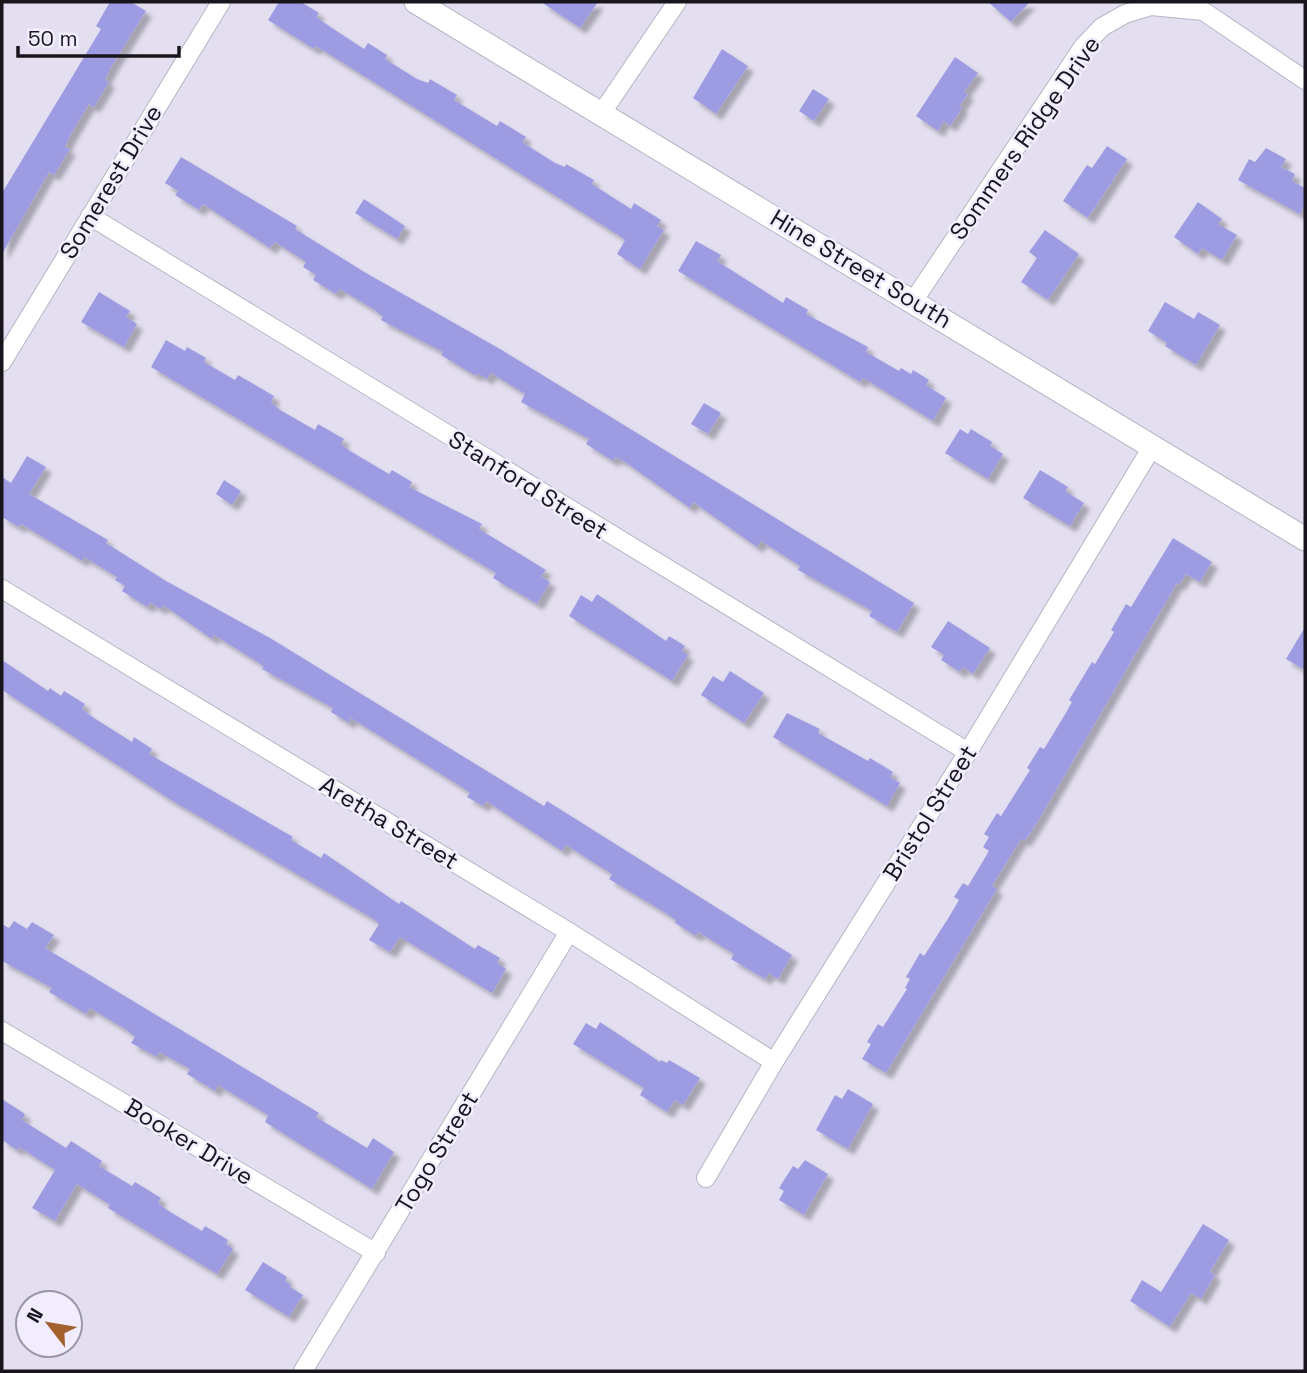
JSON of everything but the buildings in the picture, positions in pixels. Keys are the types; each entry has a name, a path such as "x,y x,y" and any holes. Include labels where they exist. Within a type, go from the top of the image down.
{"street":[{"name":"Somerest Drive","path":"2,362 221,2"},
{"name":"Hine Street South","path":"416,2 914,300 1305,539"},
{"path":"601,114 677,2"},
{"name":"Sommers Ridge Drive","path":"914,300 1083,47 1102,27 1125,14 1151,6 1203,11 1305,80"},
{"name":"Stanford Street","path":"90,216 968,752"},
{"name":"Bristol Street","path":"706,1178 774,1062 968,752 1152,447"},
{"name":"Aretha Street","path":"2,589 569,932 774,1062"},
{"name":"Togo Street","path":"303,1371 569,932"},
{"name":"Booker Drive","path":"2,1031 376,1253"}]}
